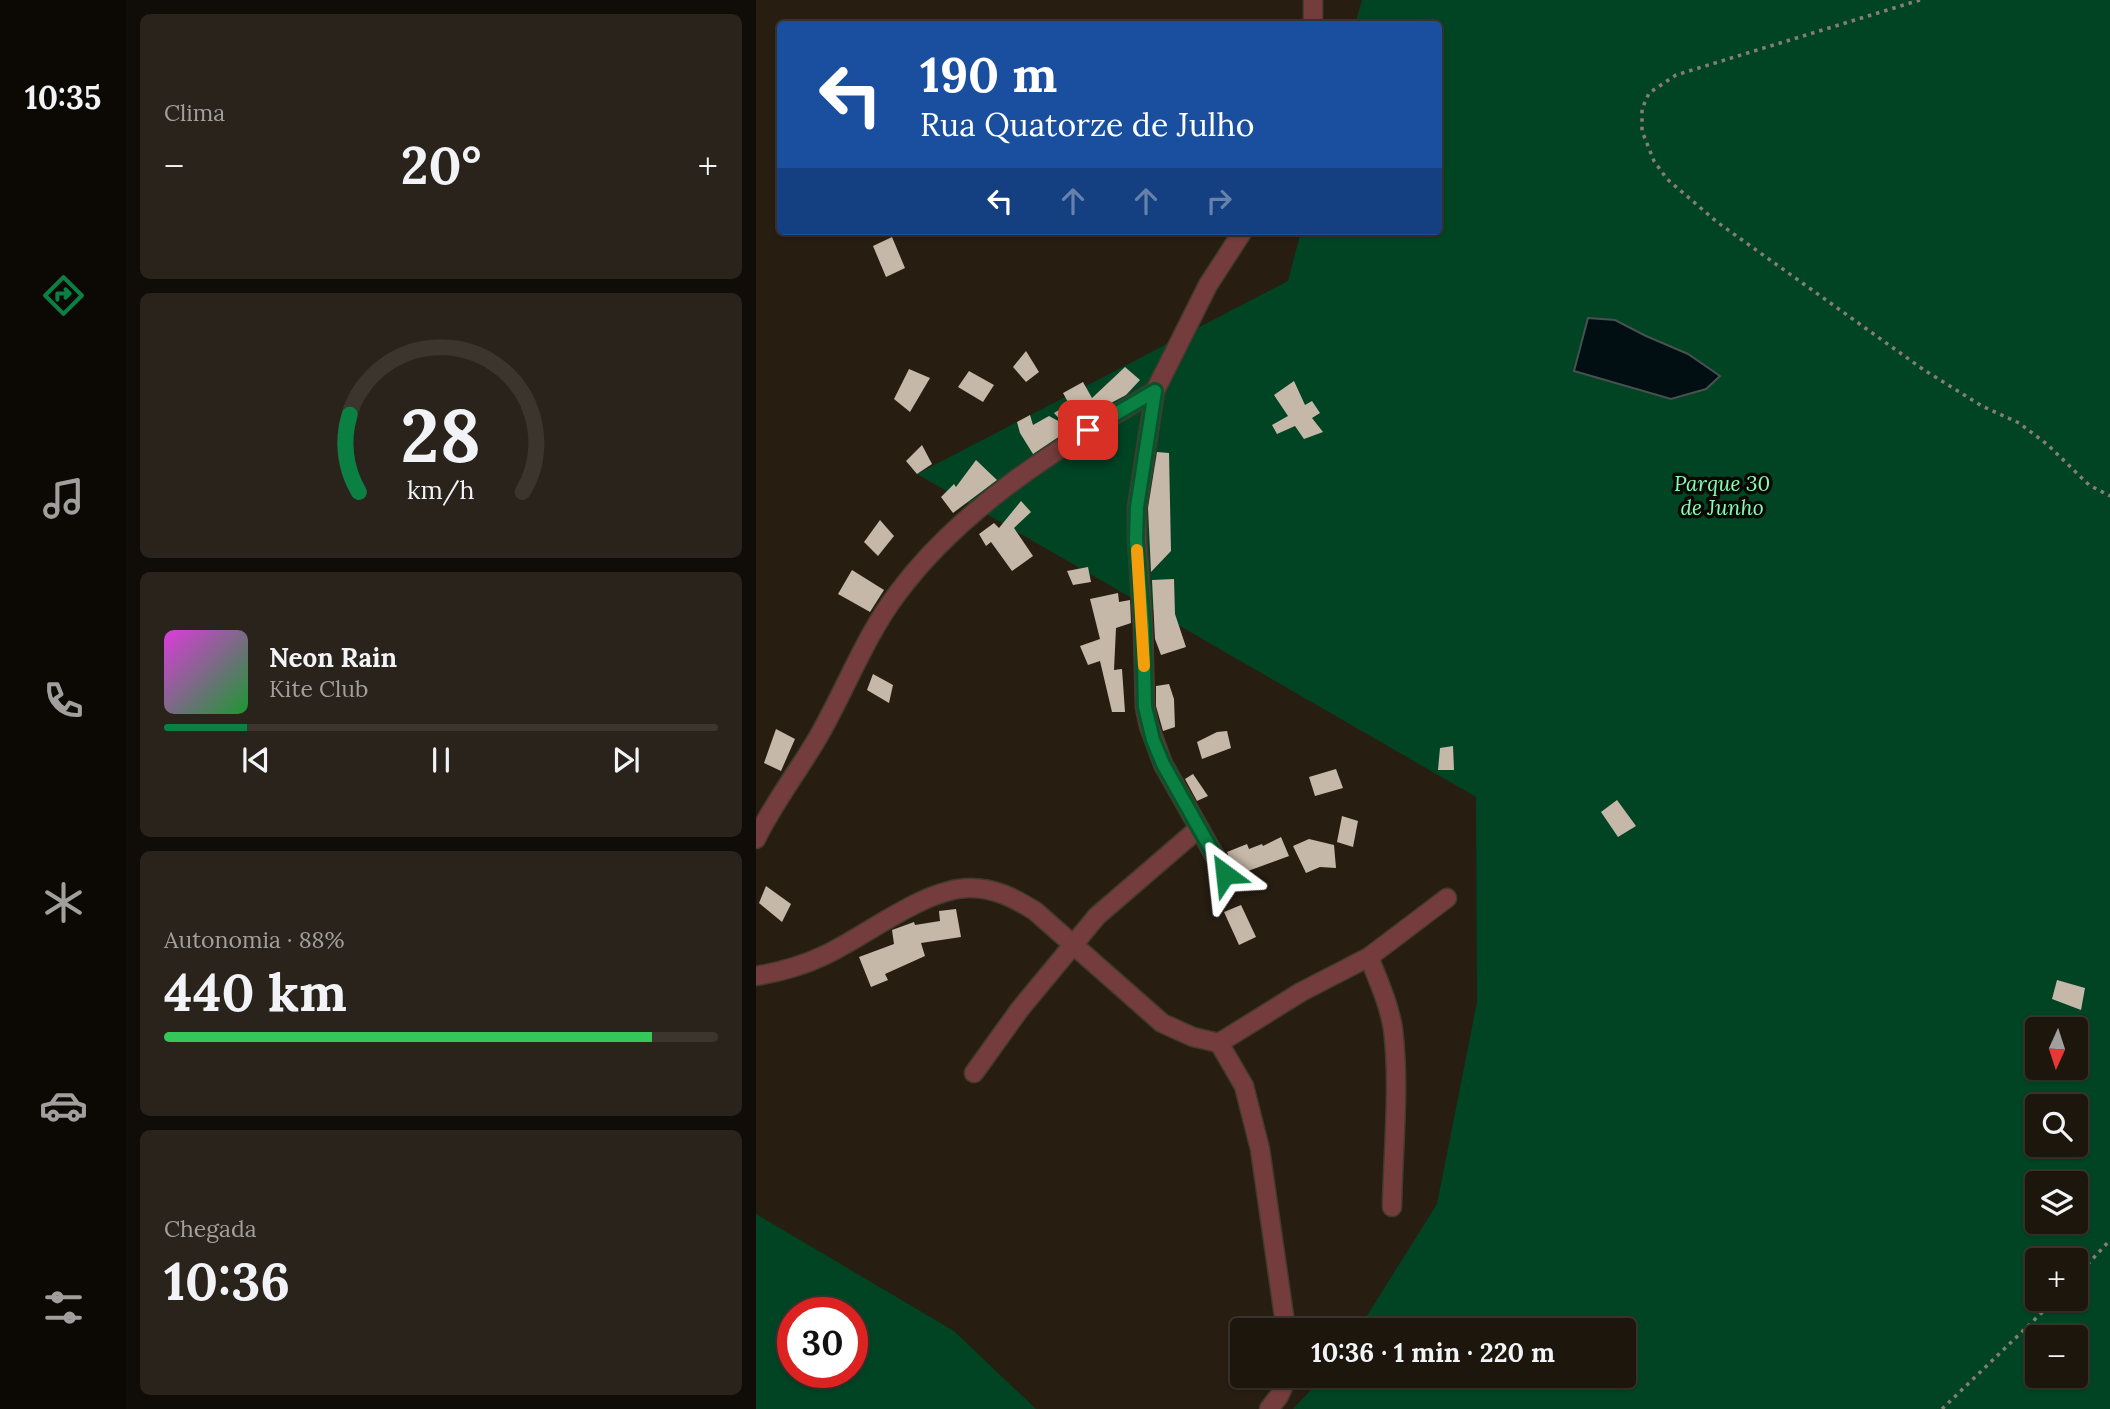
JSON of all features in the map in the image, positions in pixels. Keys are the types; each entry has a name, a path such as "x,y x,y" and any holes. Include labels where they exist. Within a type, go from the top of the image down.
{"street":[{"path":"1313,0 1313,21"},
{"path":"1225,874 1163,764 1153,740 1145,707 1143,627 1136,539 1137,507 1155,391 1208,285 1240,235"},
{"path":"756,839 779,796 817,739 895,596 916,571 972,515 1016,480 1066,443 1155,391"},
{"path":"974,1073 1020,1009 1097,916 1198,829"},
{"path":"756,976 796,967 825,955 934,896 968,888 993,890 1016,899 1035,911 1162,1023 1193,1037 1219,1043 1301,992 1369,957 1447,898"},
{"path":"1369,957 1388,1005 1392,1027 1395,1061 1392,1207"},
{"path":"1219,1043 1244,1086 1260,1149 1284,1318"},
{"path":"1269,1409 1283,1388"}],"path":[{"path":"1920,0 1676,75 1649,93 1642,109 1642,131 1654,161 1667,179 1717,222 1924,370 1982,406 2019,423 2048,444 2089,485 2110,496"},
{"path":"2088,1264 2110,1240"},
{"path":"1942,1409 2044,1311"}],"green space":[{"name":"Parque 30 de Junho","path":"1362,0 2110,0 2110,1409 1293,1409 1313,1388 1636,1388 1636,1318 1366,1318 1437,1204 1477,1002 1476,797 917,474 1288,281 1300,235 1442,235 1442,21 1356,21"},
{"path":"756,1214 954,1331 1036,1409 756,1409"}],"shaded area":[{"path":"1588,318 1615,320 1688,354 1720,376 1706,389 1671,399 1574,371"}],"building":[{"path":"892,237 905,268 886,277 873,246"},
{"path":"1026,351 1039,372 1026,382 1013,367"},
{"path":"1125,367 1140,380 1126,395 1077,421 1078,424 1033,454 1020,433 1017,422 1030,415 1033,425 1049,416 1064,424 1054,413 1069,404 1063,393 1083,382 1092,398"},
{"path":"909,369 930,378 910,412 894,399"},
{"path":"969,371 994,385 983,402 958,387"},
{"path":"1294,381 1305,405 1312,401 1320,413 1312,418 1323,432 1304,439 1295,426 1277,434 1272,425 1288,416 1274,395"},
{"path":"922,445 932,464 917,474 906,461"},
{"path":"1157,452 1169,453 1171,551 1151,572 1148,508"},
{"path":"976,460 997,480 953,513 941,497 954,484 956,487"},
{"path":"1021,501 1031,512 1014,528 1033,556 1012,571 991,542 986,546 979,534 994,523 999,528"},
{"path":"880,520 894,536 878,556 864,542"},
{"path":"1088,567 1091,582 1073,585 1067,571"},
{"path":"852,570 884,590 870,612 838,594"},
{"path":"1174,579 1175,614 1186,647 1161,655 1155,639 1152,580"},
{"path":"1118,593 1119,602 1130,600 1131,623 1116,628 1114,670 1122,669 1125,712 1112,712 1100,661 1088,665 1080,646 1100,639 1090,599"},
{"path":"873,674 893,685 889,703 867,690"},
{"path":"1169,684 1174,699 1175,727 1163,731 1156,706 1156,686"},
{"path":"776,729 795,739 781,771 764,763"},
{"path":"1227,731 1231,748 1202,759 1197,742 1217,732"},
{"path":"1453,746 1454,770 1438,770 1440,748"},
{"path":"1336,769 1343,788 1315,796 1309,777"},
{"path":"1193,774 1208,796 1197,801 1185,779"},
{"path":"1617,800 1636,826 1618,837 1601,812"},
{"path":"1342,816 1358,821 1353,847 1337,842"},
{"path":"1281,837 1289,856 1237,875 1227,852 1247,844 1249,849 1262,844 1263,846"},
{"path":"1309,839 1334,845 1336,868 1320,867 1306,873 1293,846"},
{"path":"766,886 791,904 782,922 759,903"},
{"path":"1241,905 1256,937 1239,945 1224,912"},
{"path":"956,909 961,937 921,943 925,956 885,974 888,980 871,987 859,957 894,944 892,930 914,922 915,925 940,921 939,911"},
{"path":"2057,980 2085,988 2081,1010 2052,999"}],"slow traffic":[{"path":"1137,550 1144,666"}],"route":[{"path":"1088,430 1155,391 1137,507 1136,539 1143,627 1145,707 1153,740 1163,764 1225,874"}]}
